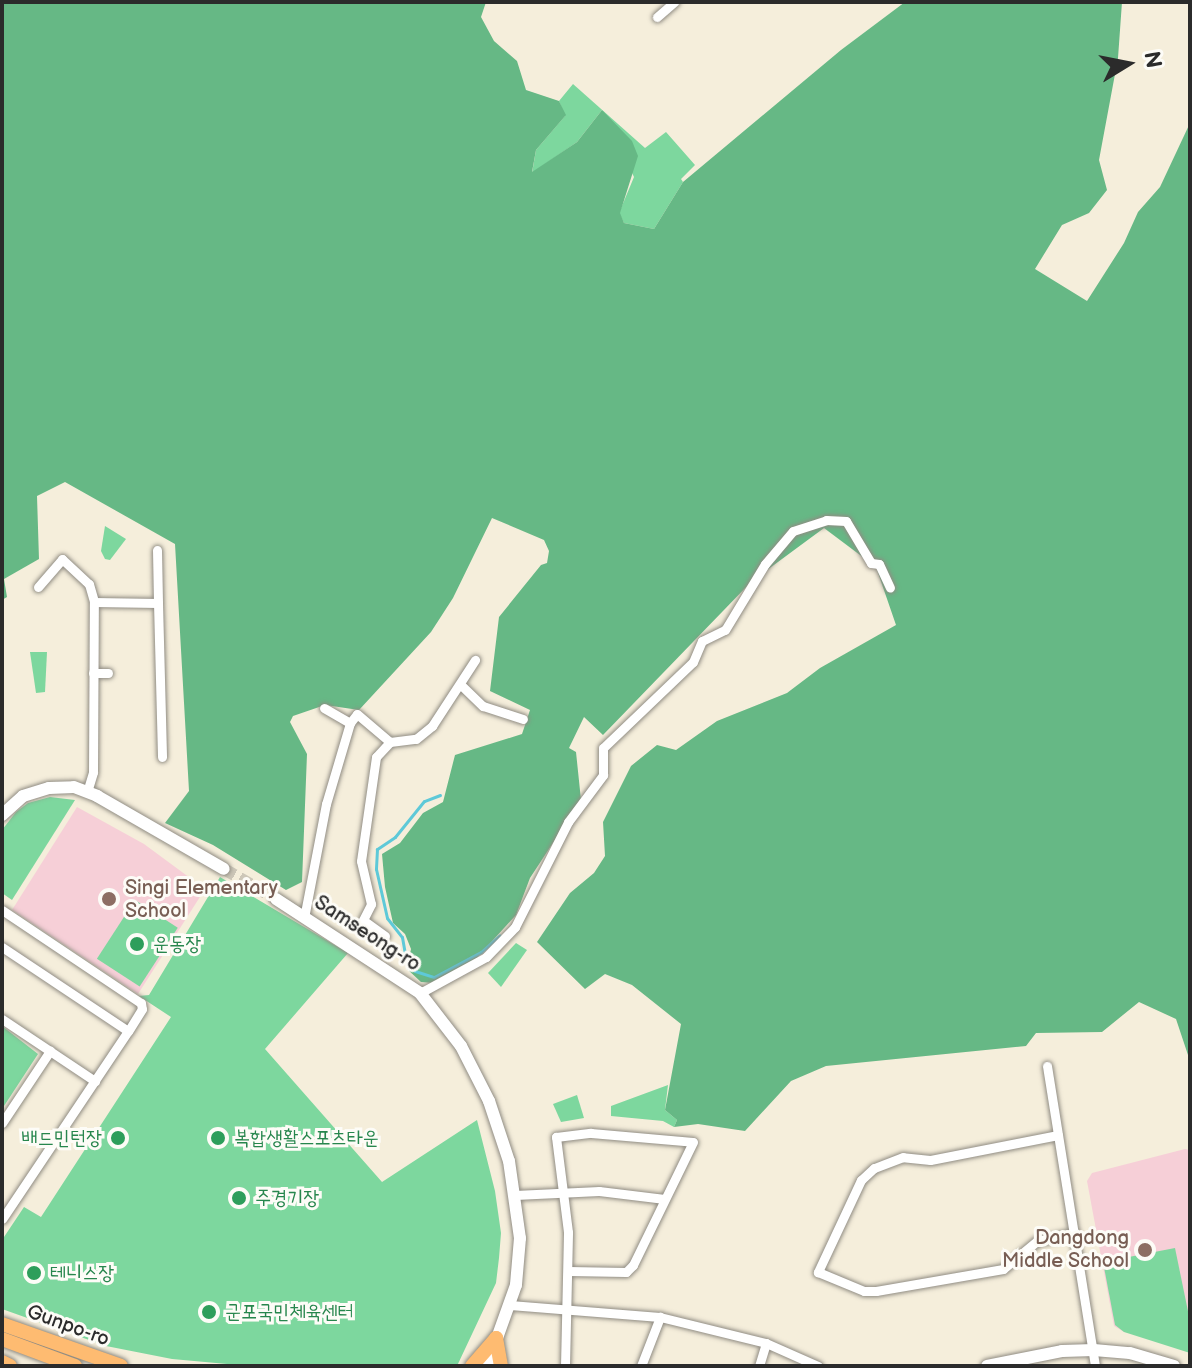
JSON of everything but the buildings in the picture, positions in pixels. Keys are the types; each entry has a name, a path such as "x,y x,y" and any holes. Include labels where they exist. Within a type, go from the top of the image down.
{"main road":[{"name":"Gunpo-ro","path":"2,1324 121,1366"},
{"path":"472,1366 496,1338"},
{"path":"496,1338 501,1366"},
{"name":"Gunpo-ro","path":"2,1339 75,1366"},
{"path":"2,1349 49,1366"},
{"path":"2,1362 10,1366"}],"street":[{"path":"657,17 674,2"},
{"path":"420,993 486,957 515,927 568,822 603,775 603,748 693,662 702,641 725,630 765,564 793,531 826,520 846,521 871,563 879,564 890,588"},
{"path":"157,550 162,757"},
{"path":"38,587 62,559 89,584 94,602 93,772 87,792"},
{"path":"94,602 158,603"},
{"path":"324,708 354,719 390,742 416,739 432,726 462,686 475,660"},
{"path":"93,673 108,673"},
{"path":"462,686 483,706 523,719"},
{"path":"304,918 326,804 354,719"},
{"path":"385,936 363,920 371,904 361,861 376,757 390,742"},
{"path":"2,815 23,796 49,788 74,787 224,869"},
{"name":"Samseong-ro","path":"276,899 420,993 461,1046 475,1072 501,1130 515,1195 519,1265 510,1305 487,1366"},
{"path":"2,910 141,1003 142,1009 5,1207 2,1219"},
{"path":"2,947 128,1031"},
{"path":"2,1019 95,1081"},
{"path":"2,1123 50,1051"},
{"path":"1047,1066 1095,1366"},
{"path":"565,1366 568,1271 556,1137 591,1133 693,1142 633,1265 626,1272 568,1271"},
{"path":"1058,1135 930,1160 903,1157 874,1168 861,1180 818,1272 864,1291 876,1291 1003,1269 1037,1241 1075,1233"},
{"path":"515,1195 563,1191 665,1199"},
{"path":"510,1305 660,1317 766,1343 818,1366"},
{"path":"641,1366 660,1317"},
{"path":"759,1366 766,1343"},
{"path":"987,1366 1022,1363 1062,1351 1094,1350 1130,1353 1174,1366"}],"shaded area":[{"name":"Singi Elementary School","path":"77,807 144,844 205,889 138,994 12,910"},
{"name":"Dangdong Middle School","path":"1190,1150 1190,1321 1124,1332 1114,1326 1087,1181 1092,1173"}],"green space":[{"path":"2,2 486,2 481,17 494,41 517,61 526,90 559,101 566,115 536,150 532,172 577,142 602,110 632,141 638,156 620,213 624,223 654,229 683,182 841,50 905,2 1122,2 1118,58 1099,160 1107,190 1089,213 1062,225 1035,269 1087,301 1124,243 1138,212 1160,187 1190,123 1190,1061 1176,1019 1139,1002 1102,1032 1036,1033 1026,1046 826,1066 791,1081 745,1131 698,1124 674,1127 677,1120 665,1110 681,1024 632,985 605,974 585,989 537,942 570,893 594,873 605,856 603,822 631,766 657,745 676,750 717,721 787,693 820,668 896,625 876,567 824,528 752,581 603,735 584,717 569,748 576,752 581,800 530,878 516,915 475,960 434,983 421,982 407,969 411,949 405,934 393,923 382,854 400,843 423,813 443,802 455,755 522,734 530,710 490,691 499,617 541,565 547,563 549,551 544,540 492,518 453,598 431,632 359,710 325,705 293,716 290,722 307,754 302,882 286,890 213,845 165,823 189,791 175,544 65,482 37,496 39,559 4,579 7,597 2,600"},
{"path":"573,84 645,148 666,132 695,165 681,179 683,182 654,229 624,223 619,213 634,177 602,110 577,142 532,173 536,150 565,116 559,101"},
{"path":"105,526 126,539 110,560 105,559 101,551"},
{"path":"30,652 47,652 45,692 36,693"},
{"path":"50,797 75,800 12,900 2,893 2,830 16,812 28,803"},
{"name":"복합생활스포츠타운","path":"220,877 348,953 265,1049 382,1182 477,1120 495,1191 501,1233 499,1258 496,1283 457,1366 249,1366 172,1359 106,1346 2,1309 2,1240 24,1207 41,1217 171,1017 139,996 149,995"},
{"name":"운동장","path":"135,900 178,928 140,986 97,959"},
{"path":"516,943 527,950 501,987 488,973"},
{"path":"2,1026 38,1054 4,1106 2,1105"},
{"path":"668,1085 665,1110 677,1120 674,1127 663,1121 611,1116 611,1106"},
{"path":"577,1095 584,1118 561,1122 553,1104"},
{"path":"1175,1248 1190,1321 1190,1353 1124,1332 1115,1325 1103,1262"}],"waterway":[{"path":"440,795 424,801 395,837 377,849 376,869 387,918 402,937 406,959 415,971 434,977 481,952 500,935"}],"tunnel":[{"path":"224,869 276,899"}],"place":[{"name":"Singi Elementary School","path":"109,899"},
{"name":"운동장","path":"137,944"},
{"name":"배드민턴장","path":"118,1138"},
{"name":"복합생활스포츠타운","path":"218,1138"},
{"name":"주경기장","path":"239,1198"},
{"name":"Dangdong Middle School","path":"1145,1250"},
{"name":"테니스장","path":"34,1273"},
{"name":"군포국민체육센터","path":"209,1312"}]}
